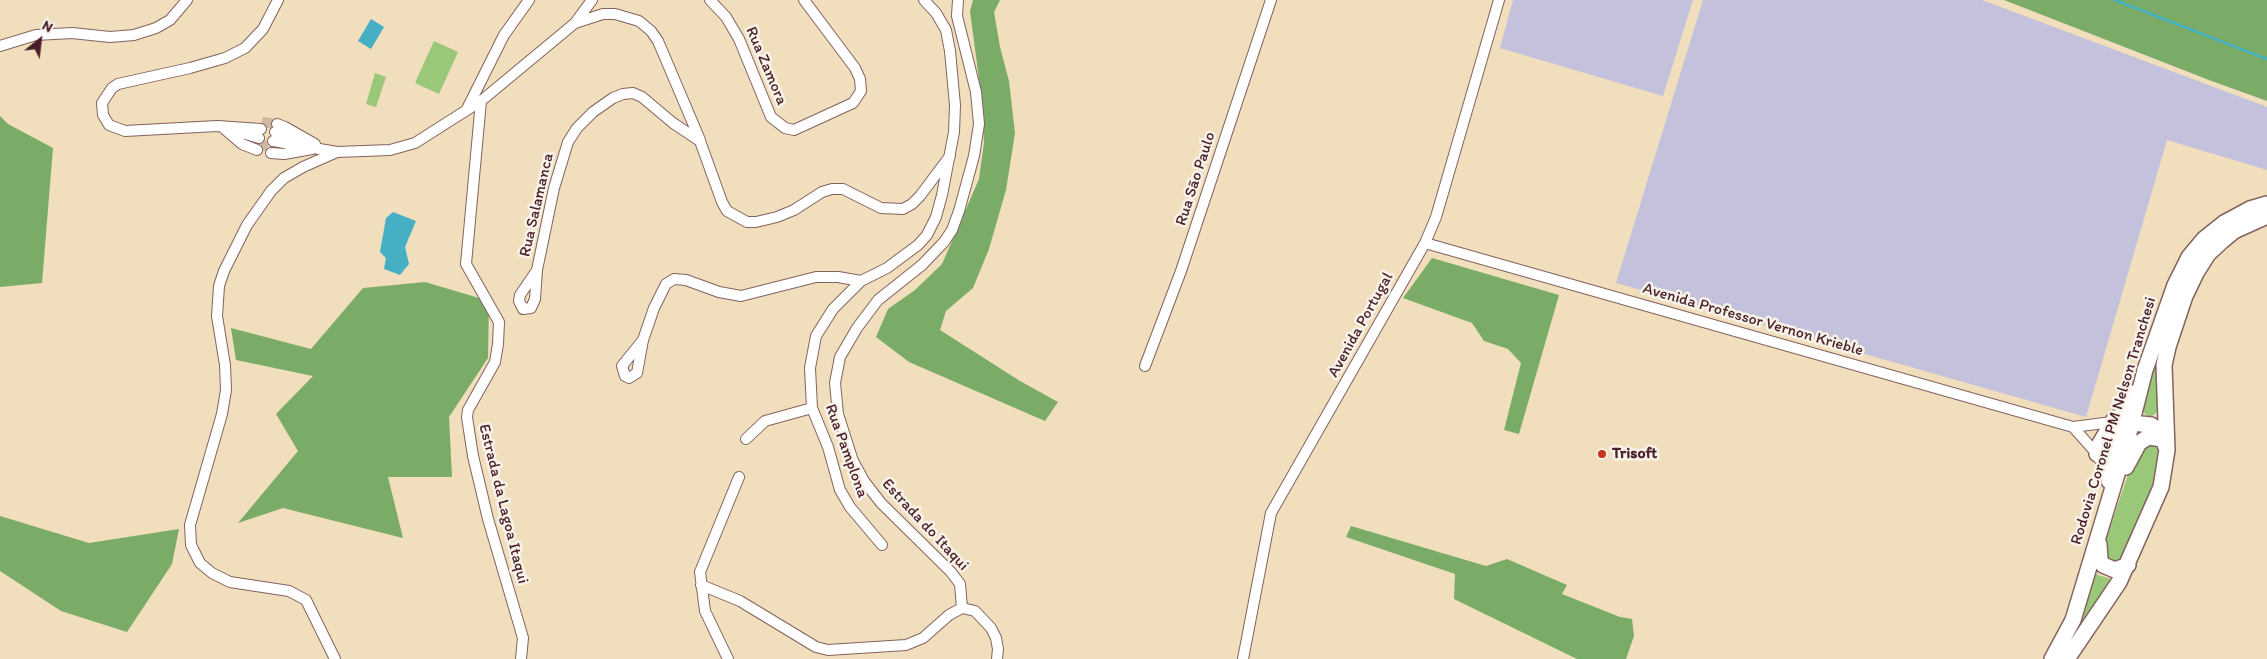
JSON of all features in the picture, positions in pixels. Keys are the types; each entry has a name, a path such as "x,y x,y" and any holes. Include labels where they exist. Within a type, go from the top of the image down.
{"highway":[{"name":"Rodovia Coronel PM Nelson Tranchesi","path":"2052,659 2073,620 2109,502 2121,422 2145,370 2164,311 2189,257 2204,239 2224,223 2250,209 2267,204"},
{"name":"Rodovia Coronel PM Nelson Tranchesi","path":"2067,659 2105,605 2128,564 2161,488 2165,444 2164,365 2168,346 2185,296 2208,254 2234,231 2267,216"},
{"path":"2109,502 2110,461 2130,397 2145,370"},
{"path":"2121,422 2155,426 2161,432 2165,444"},
{"path":"2097,454 2099,445 2121,422"},
{"path":"2109,502 2139,443 2148,437 2165,444"},
{"path":"2099,535 2098,552 2103,565 2115,570 2128,564"}],"street":[{"path":"0,46 36,35 72,33 110,37 134,35 156,28 170,20 187,0"},
{"path":"221,126 260,136 247,122 221,126 125,131 109,125 103,115 102,103 112,88 118,84 198,66 225,58 245,48 263,29 278,0"},
{"path":"466,110 504,35 529,0"},
{"path":"320,148 285,127 274,139 337,152 390,150 416,143 481,101 575,23 592,0"},
{"name":"Rua Zamora","path":"710,0 726,17 739,39 771,117 785,128 794,130 853,103 861,91 860,79 855,68 804,0"},
{"name":"Rua Pamplona","path":"882,545 850,507 840,490 828,447 812,408 810,368 816,336 833,309 861,281 906,256 927,235 940,202 954,132 955,105 946,30 924,0"},
{"name":"Estrada do Itaqui","path":"958,0 958,16 976,92 979,124 974,156 959,211 952,230 944,242 922,265 878,300 857,328 840,357 835,383 838,414 853,461 881,503 951,572 960,584 962,608"},
{"name":"Rua São Paulo","path":"1144,366 1181,271 1271,0"},
{"name":"Avenida Portugal","path":"1243,659 1271,513 1425,243 1436,216 1499,0"},
{"path":"575,23 604,14 616,14 639,21 651,30 658,42 700,141 722,202 727,211 747,222 756,222 794,210 822,192 832,189 842,189 881,208 903,209 920,196 950,156"},
{"name":"Rua Salamanca","path":"537,270 560,162 568,142 577,128 594,112 613,98 633,93 648,101 673,123 700,141"},
{"name":"Estrada da Lagoa Itaqui","path":"481,101 466,264 499,322 495,362 468,410 467,417 473,456 488,519 523,638 521,659"},
{"path":"336,659 306,600 289,591 230,582 212,573 200,563 191,545 190,525 222,414 226,390 225,365 217,316 219,286 224,272 247,225 271,191 284,178 303,167 337,152"},
{"name":"Avenida Professor Vernon Krieble","path":"1425,243 2073,427 2121,422"},
{"path":"643,340 666,284 674,279 686,280 718,292 741,296 816,276 861,281"},
{"path":"746,439 765,421 812,408"},
{"path":"2073,427 2097,454 2109,479"},
{"path":"728,659 705,611 701,568 738,477"},
{"path":"701,584 740,601 816,647 828,650 906,645 923,638 949,615 962,608 975,611 991,628 996,638 997,659"}],"shaded area":[{"path":"1513,0 1693,0 1663,96 1500,48"},
{"path":"1703,0 1982,0 2267,107 2267,170 2167,140 2086,417 1616,283"}],"green space":[{"path":"973,0 1000,0 994,12 1000,47 1009,81 1015,133 1006,190 989,249 973,288 946,311 940,330 1020,381 1058,402 1045,421 909,362 876,337 888,309 915,290 942,264 979,179 984,143 982,102 970,11"},
{"path":"2004,0 2267,0 2267,101 2209,80"},
{"path":"434,41 458,52 439,94 415,83"},
{"path":"375,73 386,77 376,107 366,104"},
{"path":"0,116 8,124 53,148 42,283 0,287"},
{"path":"1432,258 1559,295 1519,434 1504,430 1521,363 1508,349 1484,341 1472,323 1403,298"},
{"path":"425,282 489,301 488,358 449,417 452,477 388,477 403,538 283,508 238,523 298,451 276,414 313,376 236,360 231,328 311,349 363,288"},
{"path":"2157,352 2158,411 2151,417 2145,414 2142,408"},
{"path":"2152,445 2161,454 2149,500 2120,561 2108,562 2104,545 2130,469 2141,451 2146,446"},
{"path":"0,516 89,543 179,529 172,564 127,632 61,611 0,571"},
{"path":"1351,526 1486,566 1507,559 1567,585 1562,594 1620,617 1632,619 1634,636 1626,659 1577,659 1454,599 1455,574 1346,537"},
{"path":"2092,570 2098,575 2114,580 2074,642 2075,632"}],"water":[{"path":"371,19 384,27 371,49 358,41"},
{"path":"393,212 416,221 405,247 409,264 400,275 384,269 386,258 380,252 386,218"}],"waterway":[{"path":"2115,0 2267,59"}],"tunnel":[{"path":"262,122 277,124"},
{"path":"258,144 272,147"}],"place":[{"name":"Trisoft","path":"1602,454"}]}
